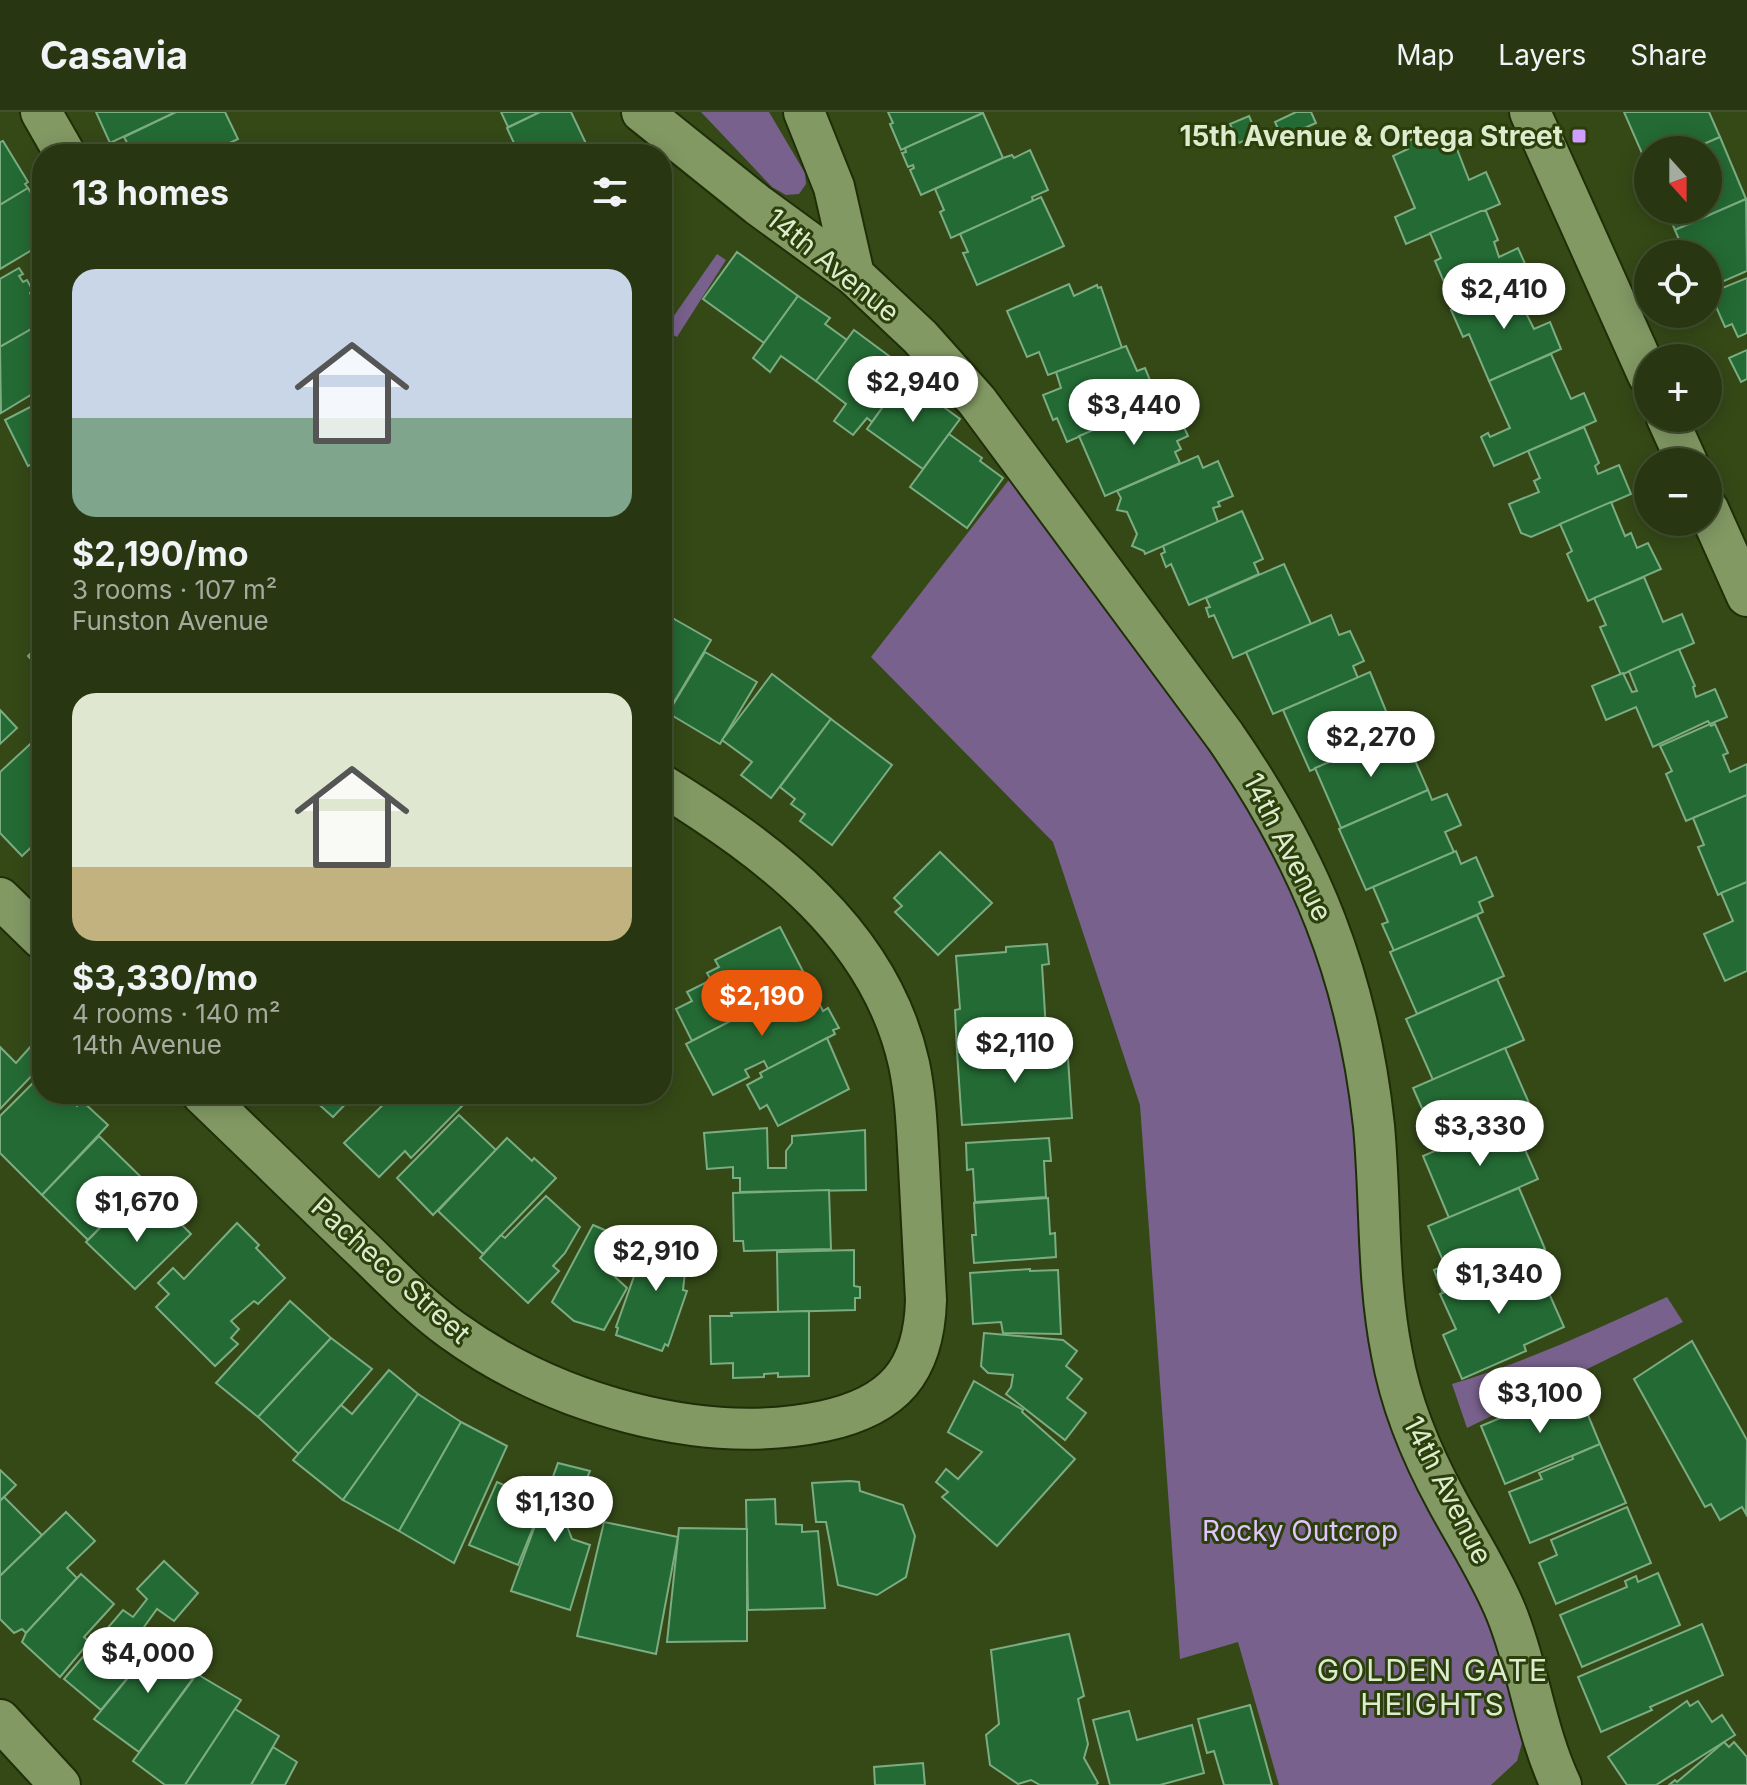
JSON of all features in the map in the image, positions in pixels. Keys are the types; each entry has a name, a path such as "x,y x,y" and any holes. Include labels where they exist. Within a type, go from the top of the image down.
{"street":[{"path":"41,112 59,144"},
{"name":"14th Avenue","path":"642,112 758,205 854,275 920,337 977,401 1259,785 1308,876 1345,972 1367,1075 1377,1171 1386,1320 1402,1393 1428,1463 1446,1500 1492,1577 1508,1616 1555,1784"},
{"path":"804,112 834,187 854,275"},
{"path":"1530,112 1634,344"},
{"path":"1720,536 1747,596"},
{"name":"Pacheco Street","path":"212,1104 406,1291 451,1329 497,1359 543,1383 636,1414 679,1423 726,1427 808,1424 867,1408 887,1396 905,1375 918,1351 925,1324 926,1300 915,1098 899,1033 872,971 834,918 774,863 672,792"},
{"path":"0,898 32,922"},
{"path":"0,1720 60,1785"}],"green space":[{"path":"701,112 769,112 805,173 806,184 799,194 786,195 772,187"},
{"path":"717,254 726,260 677,337 672,334 672,319"},
{"name":"Rocky Outcrop","path":"1012,476 1204,735 1287,873 1325,969 1349,1068 1366,1273 1488,1611 1521,1717 1522,1743 1517,1761 1491,1785 1279,1785 1238,1642 1180,1659 1140,1105 1053,842 871,657"},
{"path":"1667,1297 1683,1322 1467,1428 1452,1384 1534,1355"}],"building":[{"path":"96,112 176,112 110,143"},
{"path":"176,112 225,112 238,139 228,144 128,144 124,137"},
{"path":"501,112 540,112 508,127"},
{"path":"540,112 571,112 586,144 514,144 507,128"},
{"path":"888,112 983,112 983,113 901,150"},
{"path":"1296,112 1311,112 1316,123 1282,138 1275,122"},
{"path":"1624,112 1709,112 1720,136 1634,136"},
{"path":"983,113 1003,158 921,195 910,170 914,168 913,165 908,167 902,153 906,152 905,148"},
{"path":"1249,116 1257,135 1239,143 1230,124"},
{"path":"1450,131 1469,180 1486,172 1500,204 1406,244 1395,217 1415,208 1393,156 1408,149 1406,142 1419,136 1422,143"},
{"path":"3,141 28,182 25,184 28,188 0,205 0,142"},
{"path":"1722,142 1746,199 1722,209"},
{"path":"1030,150 1048,190 1032,197 1033,201 951,238 935,189 1003,158 1012,155 1014,158"},
{"path":"28,188 32,195 32,250 0,269 0,205"},
{"path":"1041,197 1064,246 977,285 963,253 968,252 960,234"},
{"path":"1746,199 1747,271 1722,282 1722,240 1679,240 1675,230 1689,224 1722,224 1722,209"},
{"path":"1486,211 1498,240 1494,242 1499,257 1518,248 1530,275 1455,308 1435,261 1441,258 1430,233"},
{"path":"1672,224 1689,224 1675,230"},
{"path":"737,252 798,296 764,343 703,299"},
{"path":"19,268 23,282 27,280 32,289 32,329 0,347 0,279"},
{"path":"1747,278 1747,333 1738,337 1732,324 1725,327 1722,320 1722,288"},
{"path":"1512,283 1514,287 1519,285 1531,312 1527,315 1534,329 1550,322 1561,349 1489,381 1469,334 1463,337 1451,310"},
{"path":"1069,284 1074,296 1097,285 1101,287 1122,348 1048,375 1039,352 1027,357 1007,311"},
{"path":"798,296 830,318 825,324 847,340 816,381 781,356 770,372 753,358"},
{"path":"32,329 32,394 1,413 0,347"},
{"path":"854,330 889,356 886,360 906,374 872,422 867,418 853,435 834,421 846,404 816,381"},
{"path":"1126,346 1137,371 1145,368 1159,402 1067,442 1057,418 1053,420 1043,395 1061,388 1056,372"},
{"path":"1747,350 1747,379 1741,382 1729,358"},
{"path":"1551,354 1571,399 1584,393 1596,421 1494,466 1481,437 1488,433 1490,437 1510,428 1489,381"},
{"path":"904,378 960,419 923,469 867,429"},
{"path":"1159,402 1165,416 1177,412 1188,436 1177,441 1181,449 1175,452 1180,463 1105,496 1079,436"},
{"path":"32,406 32,464 28,466 5,420"},
{"path":"1584,427 1599,463 1595,466 1598,474 1619,465 1631,494 1531,537 1521,533 1509,504 1539,492 1534,481 1540,478 1528,451"},
{"path":"949,434 1003,478 967,528 910,487"},
{"path":"1198,456 1203,468 1218,461 1233,496 1218,502 1220,506 1213,508 1218,522 1145,554 1132,546 1137,534 1127,512 1117,510 1121,498 1117,491"},
{"path":"1611,502 1625,536 1631,533 1637,548 1648,543 1661,569 1588,601 1567,554 1572,551 1560,524"},
{"path":"1242,511 1263,559 1254,563 1259,574 1189,605 1171,564 1166,567 1161,554 1165,552 1163,546"},
{"path":"1284,564 1311,624 1233,658 1214,615 1209,617 1206,608 1210,607 1206,598"},
{"path":"1644,577 1663,622 1682,614 1694,643 1621,675 1600,627 1606,625 1594,598"},
{"path":"1331,615 1339,635 1350,631 1364,661 1353,666 1358,678 1273,714 1246,652"},
{"path":"672,618 711,640 672,705"},
{"path":"1679,649 1695,686 1696,697 1715,689 1727,717 1710,724 1708,721 1653,747 1636,707 1606,720 1592,686 1623,673 1632,692 1637,691 1629,671"},
{"path":"705,652 757,682 720,744 672,715 672,706"},
{"path":"1370,672 1395,733 1310,771 1283,710"},
{"path":"772,674 831,719 771,798 741,775 752,762 722,740"},
{"path":"0,710 17,728 0,744"},
{"path":"831,719 892,765 832,845 800,821 805,814 791,804 795,799 780,787"},
{"path":"1715,724 1728,753 1723,755 1730,772 1747,764 1747,795 1686,821 1666,774 1672,771 1660,746"},
{"path":"1402,731 1428,790 1341,828 1315,768"},
{"path":"32,742 32,846 22,856 0,833 0,772"},
{"path":"1428,790 1432,800 1447,794 1461,825 1445,832 1454,852 1366,890 1339,829"},
{"path":"1747,795 1747,882 1718,895 1698,847 1704,845 1693,818"},
{"path":"1456,851 1461,864 1476,857 1493,896 1479,902 1483,912 1394,951 1382,924 1388,922 1373,887"},
{"path":"940,852 992,903 938,955 895,912 902,906 894,898"},
{"path":"1747,882 1747,971 1725,981 1704,934 1733,921 1721,893"},
{"path":"1477,915 1504,976 1417,1014 1390,952"},
{"path":"780,927 808,981 692,1041 676,1009 692,1001 687,992 711,980 707,973 719,967 715,960"},
{"path":"1047,944 1049,964 1042,965 1047,1046 957,1052 955,1010 960,1009 956,956 1006,952 1006,947"},
{"path":"1497,979 1524,1040 1433,1080 1406,1019"},
{"path":"808,981 823,1011 828,1008 839,1028 833,1030 835,1034 768,1069 764,1061 745,1070 749,1077 713,1095 686,1044"},
{"path":"827,1038 849,1089 778,1126 767,1105 760,1109 747,1085 762,1077 760,1073"},
{"path":"1067,1044 1072,1118 962,1125 957,1052"},
{"path":"32,1045 32,1075 0,1109 0,1047 16,1063"},
{"path":"1505,1048 1532,1110 1440,1149 1413,1088"},
{"path":"32,1084 32,1104 85,1104 108,1125 42,1195 0,1153 0,1116"},
{"path":"318,1104 345,1104 333,1117"},
{"path":"384,1104 464,1104 411,1158 405,1151 379,1177 344,1143"},
{"path":"459,1115 496,1150 433,1215 397,1178"},
{"path":"1511,1118 1538,1179 1449,1218 1423,1156"},
{"path":"767,1128 768,1168 786,1168 786,1151 792,1143 792,1136 865,1130 866,1190 740,1192 740,1178 733,1178 733,1167 707,1169 704,1133"},
{"path":"99,1136 145,1181 88,1240 42,1195"},
{"path":"507,1138 556,1178 483,1254 438,1211"},
{"path":"1049,1138 1051,1161 1044,1161 1046,1197 975,1202 973,1169 967,1170 966,1143"},
{"path":"1519,1188 1545,1249 1443,1293 1434,1270 1445,1265 1428,1226"},
{"path":"829,1190 831,1249 744,1251 743,1241 734,1241 733,1193"},
{"path":"546,1196 580,1227 565,1253 553,1266 559,1271 528,1303 480,1258 501,1235 505,1238"},
{"path":"1048,1198 1050,1234 1055,1233 1056,1257 974,1263 974,1203"},
{"path":"121,1207 137,1223 143,1217 154,1227 169,1212 191,1234 135,1289 86,1242"},
{"path":"237,1223 285,1278 258,1304 254,1301 231,1321 239,1329 231,1338 238,1344 215,1366 156,1307 169,1294 158,1283 173,1268 184,1279"},
{"path":"593,1225 619,1236 629,1244 612,1274 627,1288 604,1330 574,1321 552,1302"},
{"path":"649,1234 689,1237 683,1290 687,1291 668,1346 665,1344 662,1351 616,1335 616,1327"},
{"path":"854,1250 854,1286 860,1287 860,1298 855,1298 855,1310 778,1312 777,1252"},
{"path":"1532,1255 1564,1327 1524,1345 1526,1351 1462,1379 1443,1335 1456,1329 1440,1294"},
{"path":"1058,1270 1061,1334 1003,1333 1001,1322 973,1324 970,1273"},
{"path":"290,1301 331,1338 258,1417 216,1383"},
{"path":"809,1311 809,1376 778,1377 778,1373 764,1374 764,1377 733,1378 733,1363 711,1364 710,1316"},
{"path":"984,1333 1063,1340 1077,1351 1066,1366 1082,1379 1067,1398 1086,1413 1065,1440 1006,1394 1013,1375 988,1373 981,1366"},
{"path":"331,1338 372,1369 299,1454 258,1417"},
{"path":"1692,1341 1747,1440 1746,1514 1742,1507 1720,1520 1711,1504 1705,1507 1634,1379"},
{"path":"389,1370 418,1394 343,1500 293,1460 341,1405 352,1414"},
{"path":"974,1381 1023,1410 1075,1459 997,1546 942,1497 948,1492 936,1482 946,1469 958,1479 982,1452 948,1432"},
{"path":"1576,1386 1600,1444 1505,1484 1481,1426"},
{"path":"418,1394 461,1422 399,1531 343,1500"},
{"path":"461,1422 507,1446 454,1563 399,1531"},
{"path":"1600,1444 1626,1503 1530,1543 1509,1492 1542,1479 1539,1473"},
{"path":"558,1463 590,1471 567,1526 572,1539 590,1545 570,1610 511,1591"},
{"path":"0,1470 16,1485 0,1501"},
{"path":"497,1482 524,1494 528,1485 548,1491 518,1565 469,1545"},
{"path":"859,1482 860,1491 903,1505 915,1536 906,1577 877,1595 838,1585 826,1522 816,1522 812,1483"},
{"path":"4,1497 42,1535 0,1576 0,1501"},
{"path":"775,1499 776,1524 802,1525 802,1532 818,1531 825,1608 748,1610 746,1500"},
{"path":"1627,1507 1651,1563 1556,1604 1539,1563 1557,1555 1551,1540"},
{"path":"66,1512 95,1541 67,1568 77,1578 26,1633 22,1629 14,1633 0,1619 0,1576"},
{"path":"604,1522 678,1537 656,1654 577,1636"},
{"path":"679,1528 747,1529 747,1641 667,1642"},
{"path":"164,1561 198,1593 174,1621 157,1609 144,1627 160,1639 101,1710 64,1679 123,1610 133,1617 147,1599 137,1589"},
{"path":"1658,1573 1680,1625 1582,1667 1560,1615 1627,1587 1625,1581 1636,1576 1638,1582"},
{"path":"81,1574 114,1604 84,1637 89,1642 60,1677 22,1642 26,1633"},
{"path":"1702,1624 1723,1675 1601,1732 1578,1677"},
{"path":"1069,1634 1084,1696 1078,1699 1088,1744 1084,1758 1098,1783 1040,1785 1031,1780 1018,1784 990,1765 986,1735 999,1724 991,1650"},
{"path":"160,1639 202,1666 139,1752 94,1719"},
{"path":"197,1674 241,1700 185,1785 165,1785 133,1761"},
{"path":"1687,1701 1690,1706 1698,1701 1712,1722 1722,1715 1735,1735 1656,1785 1627,1785 1608,1757"},
{"path":"1250,1705 1272,1785 1224,1785 1214,1751 1207,1753 1198,1719"},
{"path":"235,1709 279,1736 251,1785 185,1785"},
{"path":"1129,1711 1137,1740 1192,1725 1204,1773 1160,1785 1110,1785 1093,1720"},
{"path":"1724,1742 1729,1747 1734,1742 1747,1757 1747,1785 1669,1785 1675,1780 1677,1782"},
{"path":"273,1747 297,1762 285,1785 251,1785"},
{"path":"923,1763 925,1785 875,1785 874,1767"}],"place":[{"name":"15th Avenue & Ortega Street","path":"1579,136"}],"district":[{"name":"GOLDEN GATE HEIGHTS","path":"1433,1688"}]}
